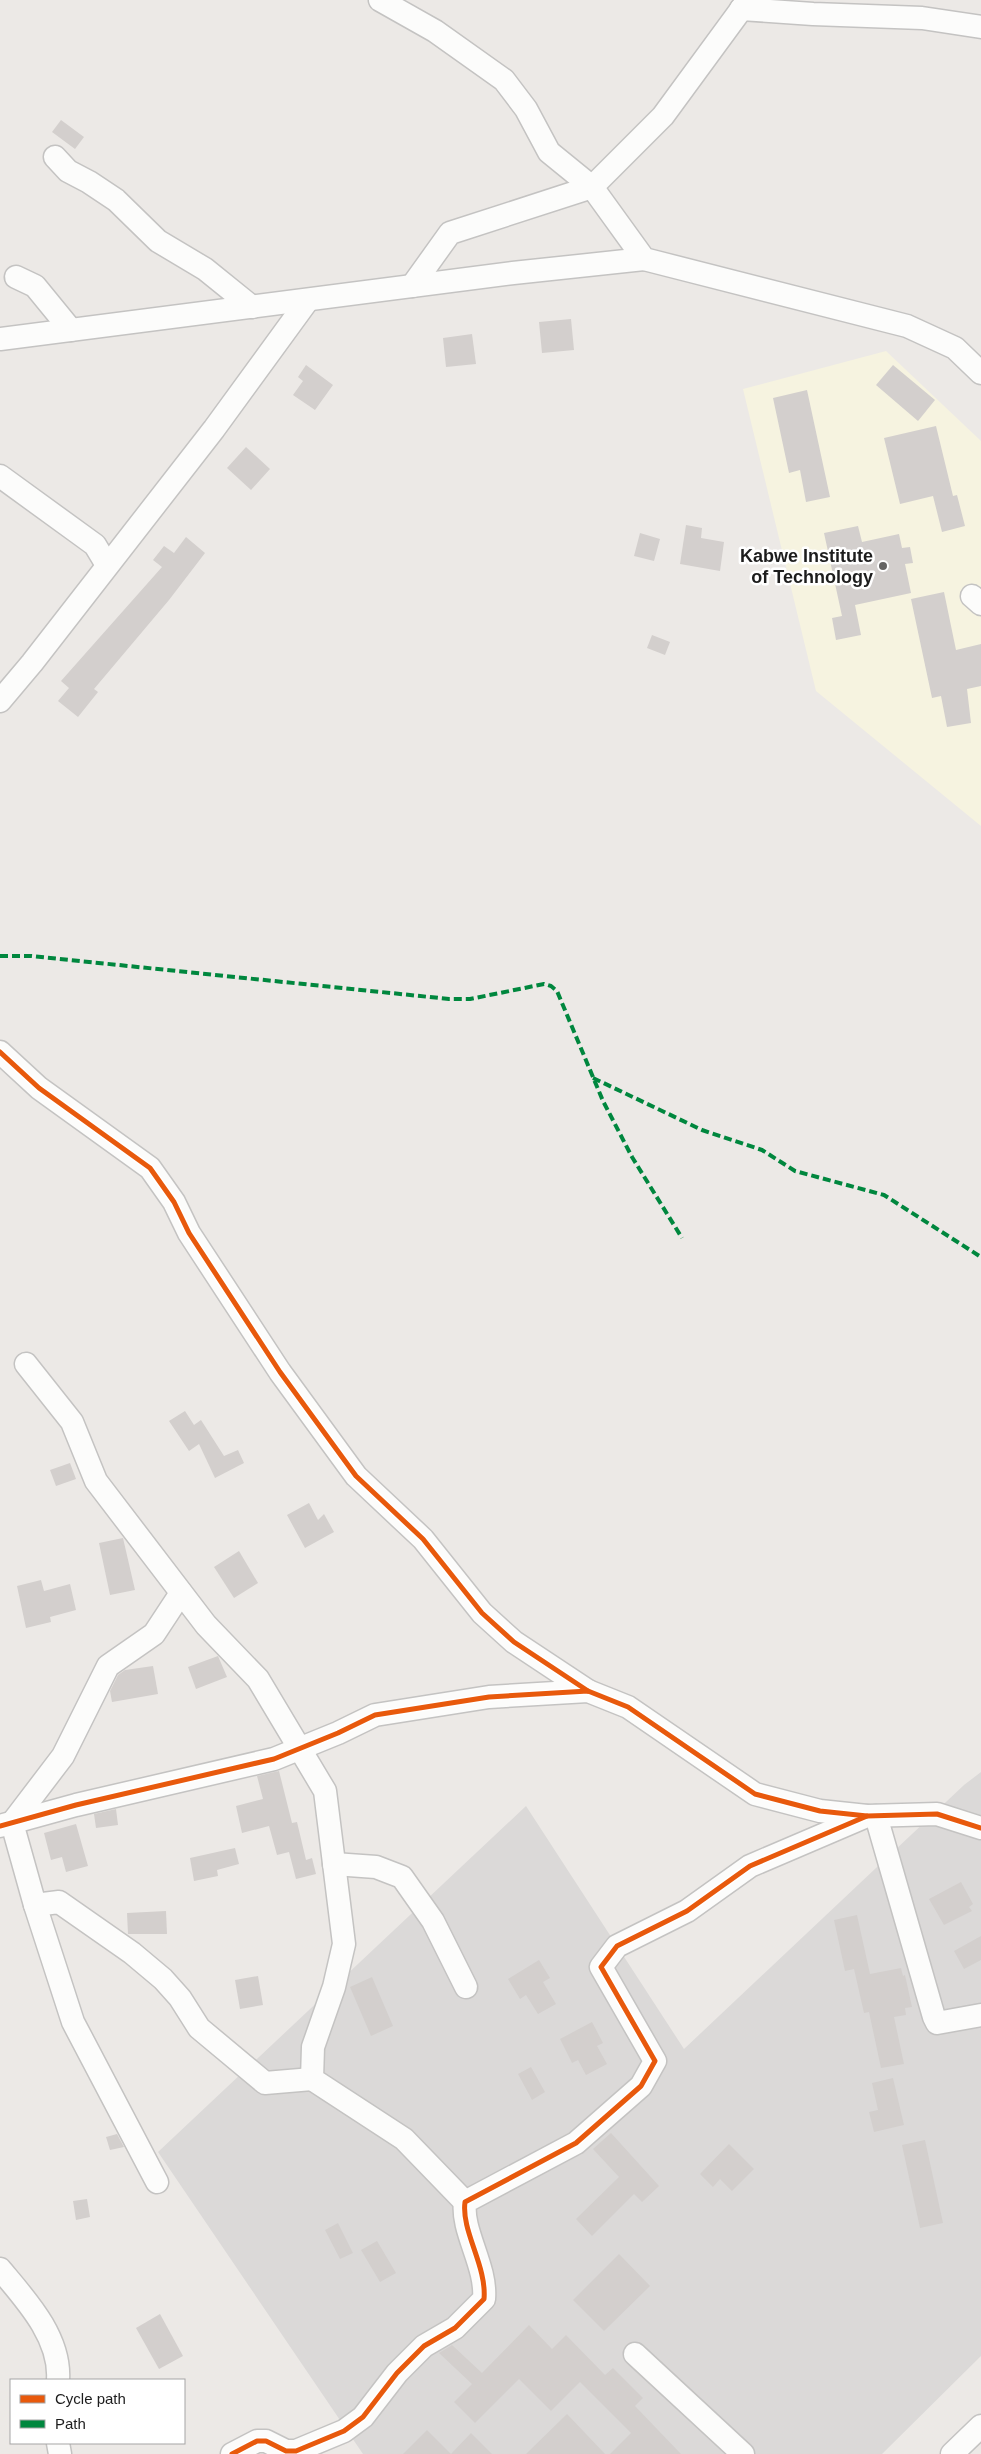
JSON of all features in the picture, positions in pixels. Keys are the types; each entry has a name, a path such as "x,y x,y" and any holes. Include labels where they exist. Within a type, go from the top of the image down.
{"street":[{"path":"380,0 434,31 504,80 526,109 549,152 592,187 644,259"},
{"path":"412,286 450,233 592,187 662,116 744,4 813,14 922,18 981,28"},
{"path":"55,156 68,171 90,182 116,200 158,241 205,269 252,307"},
{"path":"0,338 644,259 906,326 955,348 981,373"},
{"path":"16,277 35,286 70,330"},
{"path":"0,701 32,663 214,429 308,300"},
{"path":"0,476 95,544 107,565"},
{"path":"0,1052 39,1088 150,1168 174,1202 189,1234 280,1372 356,1476 423,1539 482,1613 514,1642 588,1691 628,1707 755,1794 820,1811 871,1816 937,1814 981,1828"},
{"path":"26,1364 72,1422 96,1481 206,1625 258,1679 325,1791 344,1944 334,1987 313,2047 312,2079"},
{"path":"6,1825 63,1756 108,1666 154,1634 182,1593"},
{"path":"6,1825 76,1805 274,1759 375,1715 489,1697 588,1691"},
{"path":"871,1816 937,2023 981,2015"},
{"path":"466,2202 576,2143 641,2086 655,2061 602,1967 617,1946 687,1911 750,1866 871,1816"},
{"path":"6,1825 35,1905 73,2022 157,2182"},
{"path":"334,1864 376,1868 402,1877 433,1922 466,1987"},
{"path":"35,1905 58,1902 132,1954 163,1979 180,1998 199,2028 265,2083 312,2079 404,2139 466,2202 466,2219 485,2286 484,2299 455,2328 424,2346 397,2373 363,2418 344,2431 296,2451 286,2451 266,2441 257,2441 232,2454"},
{"path":"0,2268 40,2321 52,2345 58,2379"},
{"path":"635,2354 743,2454"},
{"path":"952,2454 981,2426"}],"shaded area":[{"name":"Kabwe Institute of Technology","path":"886,351 981,441 981,826 816,691 743,389"},
{"path":"981,1772 981,2356 882,2454 363,2454 158,2152 526,1806 684,2049 964,1785"}],"building":[{"path":"61,120 84,137 75,149 52,132"},
{"path":"571,319 574,350 542,353 539,322"},
{"path":"472,334 476,364 446,367 443,338"},
{"path":"306,365 333,385 315,410 293,395 303,381 298,377"},
{"path":"893,365 935,400 918,421 876,385"},
{"path":"807,390 830,497 806,502 800,470 789,473 773,398"},
{"path":"936,426 953,496 957,495 965,526 942,532 933,496 900,504 884,438"},
{"path":"246,447 270,469 251,490 227,468"},
{"path":"686,525 702,528 701,538 724,542 720,571 680,564"},
{"path":"858,526 862,542 899,534 902,548 910,547 913,563 905,564 911,593 855,605 861,635 836,640 832,618 842,616 824,533"},
{"path":"640,533 660,539 654,561 634,556"},
{"path":"186,537 205,553 169,600 94,689 98,692 78,717 58,701 69,688 61,681 162,567 153,560 164,546 174,553"},
{"path":"944,592 956,650 981,644 981,686 967,689 971,723 947,727 941,696 932,698 911,599"},
{"path":"652,635 670,642 665,655 647,648"},
{"path":"185,1411 194,1425 201,1420 224,1456 238,1450 244,1463 215,1478 199,1444 189,1451 169,1421"},
{"path":"70,1463 76,1479 56,1486 50,1470"},
{"path":"309,1503 318,1520 324,1514 334,1532 305,1548 287,1515"},
{"path":"123,1538 135,1590 110,1595 99,1543"},
{"path":"239,1551 258,1583 234,1598 214,1567"},
{"path":"41,1580 44,1591 70,1584 76,1610 50,1617 51,1622 26,1628 17,1586"},
{"path":"218,1656 227,1677 196,1689 188,1667"},
{"path":"153,1666 158,1694 112,1702 110,1691 118,1675 125,1670"},
{"path":"279,1771 292,1823 297,1822 306,1860 312,1858 316,1874 296,1879 289,1852 277,1855 269,1826 242,1833 236,1806 263,1799 257,1776"},
{"path":"116,1809 118,1825 96,1828 94,1814"},
{"path":"76,1824 88,1866 66,1872 62,1857 51,1860 44,1833"},
{"path":"235,1848 239,1864 217,1870 218,1876 194,1881 190,1858"},
{"path":"961,1882 973,1904 969,1907 972,1911 944,1925 929,1899"},
{"path":"166,1911 167,1934 128,1934 127,1913"},
{"path":"857,1915 870,1974 901,1968 903,1976 905,1975 912,2007 905,2008 906,2015 894,2017 904,2064 881,2068 869,2012 864,2013 854,1969 845,1971 834,1920"},
{"path":"981,1936 981,1960 964,1969 954,1951"},
{"path":"539,1960 550,1978 543,1982 556,2004 538,2014 526,1995 520,1999 508,1979"},
{"path":"258,1976 263,2005 240,2009 235,1980"},
{"path":"372,1977 393,2026 371,2036 350,1987"},
{"path":"592,2022 603,2043 597,2046 607,2064 586,2075 578,2060 572,2063 560,2039"},
{"path":"531,2067 545,2092 532,2100 518,2074"},
{"path":"893,2078 904,2125 874,2132 869,2112 878,2110 872,2083"},
{"path":"611,2133 659,2186 642,2202 634,2194 592,2236 576,2219 619,2177 593,2149"},
{"path":"117,2134 124,2147 110,2150 106,2137"},
{"path":"925,2140 943,2223 920,2228 902,2145"},
{"path":"729,2144 754,2169 732,2191 720,2179 713,2187 700,2174"},
{"path":"87,2199 90,2217 76,2220 73,2201"},
{"path":"338,2223 353,2253 340,2259 325,2230"},
{"path":"377,2241 396,2273 380,2282 361,2250"},
{"path":"619,2254 650,2286 604,2331 573,2300"},
{"path":"160,2314 183,2356 159,2369 136,2328"},
{"path":"529,2325 552,2349 566,2335 605,2375 613,2368 643,2398 635,2406 681,2454 610,2454 631,2433 580,2382 551,2411 519,2379 475,2423 454,2402 472,2384 439,2353 452,2345 482,2373"},
{"path":"567,2414 605,2454 526,2454"},
{"path":"427,2430 451,2454 403,2454"},
{"path":"471,2433 492,2454 451,2454"}],"marked path":[{"path":"0,956 31,956 449,999 470,999 544,984 551,986 557,991 603,1101 632,1157 682,1238"},
{"path":"593,1078 702,1130 762,1150 795,1171 884,1195 981,1257"}],"cycle path":[{"path":"0,1052 39,1088 150,1168 174,1202 189,1233 280,1372 356,1476 423,1539 482,1613 514,1642 588,1691"},
{"path":"0,1826 76,1805 274,1759 338,1733 375,1715 489,1697 588,1691 628,1707 755,1794 820,1811 867,1816 937,1814 981,1828"},
{"path":"232,2454 257,2441 266,2441 286,2451 296,2451 344,2431 363,2417 397,2373 424,2346 455,2328 484,2299 482,2274 467,2225 465,2202 576,2143 641,2086 655,2061 601,1967 617,1946 687,1911 750,1866 867,1816"}],"place":[{"name":"Kabwe Institute of Technology","path":"883,566"}]}
